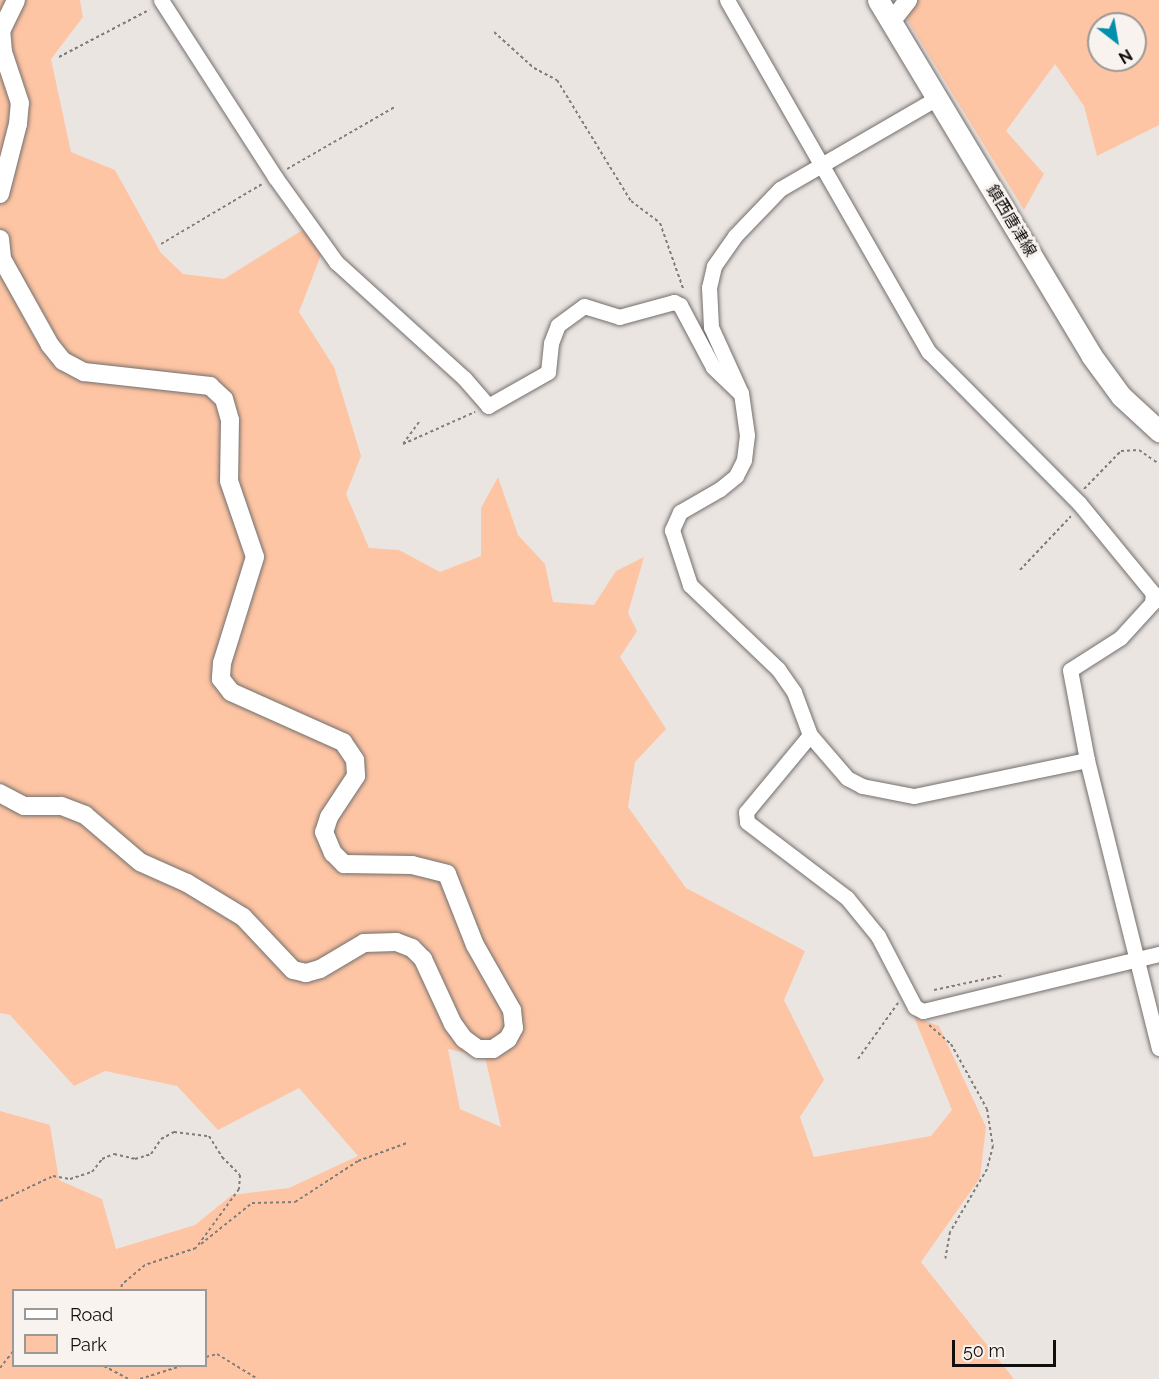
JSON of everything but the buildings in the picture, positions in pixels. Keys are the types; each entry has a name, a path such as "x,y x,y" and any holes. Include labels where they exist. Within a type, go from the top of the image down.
{"main road":[{"name":"鎮西唐津線","path":"878,0 1091,355 1121,396 1159,431"}],"street":[{"path":"0,194 18,124 20,103 3,52 1,31 16,0"},
{"path":"727,0 929,352 1079,503 1153,593 1152,603 1120,638 1070,670 1087,760 1159,1048"},
{"path":"891,22 908,0"},
{"path":"162,1 275,177 336,262 464,378 488,406 548,372 551,343 558,325 573,310 584,306 618,317 674,302 680,305 713,367 741,393"},
{"path":"937,98 821,162 780,189 735,236 714,266 709,287 711,327 741,393 747,435 740,468 720,489 680,512 672,530 682,573 690,585 778,669 794,692 810,735 847,778 862,786 914,796 1087,760"},
{"path":"0,239 2,259 50,345 63,361 84,372 210,387 224,399 230,420 228,481 255,557 222,663 221,679 231,692 343,742 355,760 356,776 329,817 324,832 333,853 344,864 412,865 447,874 475,945 512,1010 514,1028 508,1039 493,1048 478,1049 464,1039 453,1024 423,959 412,948 396,942 364,943 320,969 306,973 293,970 243,917 187,883 140,862 85,814 60,806 24,806 0,793"},
{"path":"810,735 746,812 747,822 847,898 878,936 905,993 923,1011 1159,954"}],"path":[{"path":"59,57 162,1"},
{"path":"494,32 534,68 557,80 632,201 660,223 684,290 680,305"},
{"path":"161,244 395,107"},
{"path":"419,422 403,444 488,406"},
{"path":"858,1059 905,993"},
{"path":"923,1011 928,1024 951,1044 987,1109 993,1146 987,1169 950,1232 945,1259"},
{"path":"0,1200 52,1176 70,1179 92,1172 102,1159 114,1154 135,1159 151,1154 161,1139 174,1132 209,1136 222,1157 240,1175 239,1189 196,1248"},
{"path":"121,1289 122,1284 145,1265 196,1248 252,1203 295,1202 358,1161 407,1143"},
{"path":"0,1368 12,1353"},
{"path":"207,1358 217,1354 258,1379"},
{"path":"107,1367 128,1379"},
{"path":"141,1379 175,1367"}],"green space":[{"path":"0,0 80,0 83,17 51,59 71,152 115,170 161,253 183,274 224,279 304,229 321,255 299,312 334,367 361,456 346,494 369,548 399,550 440,572 481,556 481,508 498,477 518,535 545,564 553,602 594,605 616,571 644,557 628,613 637,631 620,657 666,729 635,762 628,807 686,888 805,951 784,1000 824,1080 800,1117 814,1157 931,1136 952,1110 914,1017 939,1026 986,1127 980,1178 921,1262 1014,1379 0,1379 0,1111 50,1125 59,1180 102,1199 116,1249 195,1225 232,1195 289,1188 358,1156 299,1088 218,1130 177,1086 105,1071 74,1086 10,1015 0,1013","holes":["448,1049 485,1057 501,1127 460,1109"]},
{"path":"895,0 1159,0 1159,125 1097,156 1084,106 1055,64 1006,131 1044,174 1024,210"}]}
